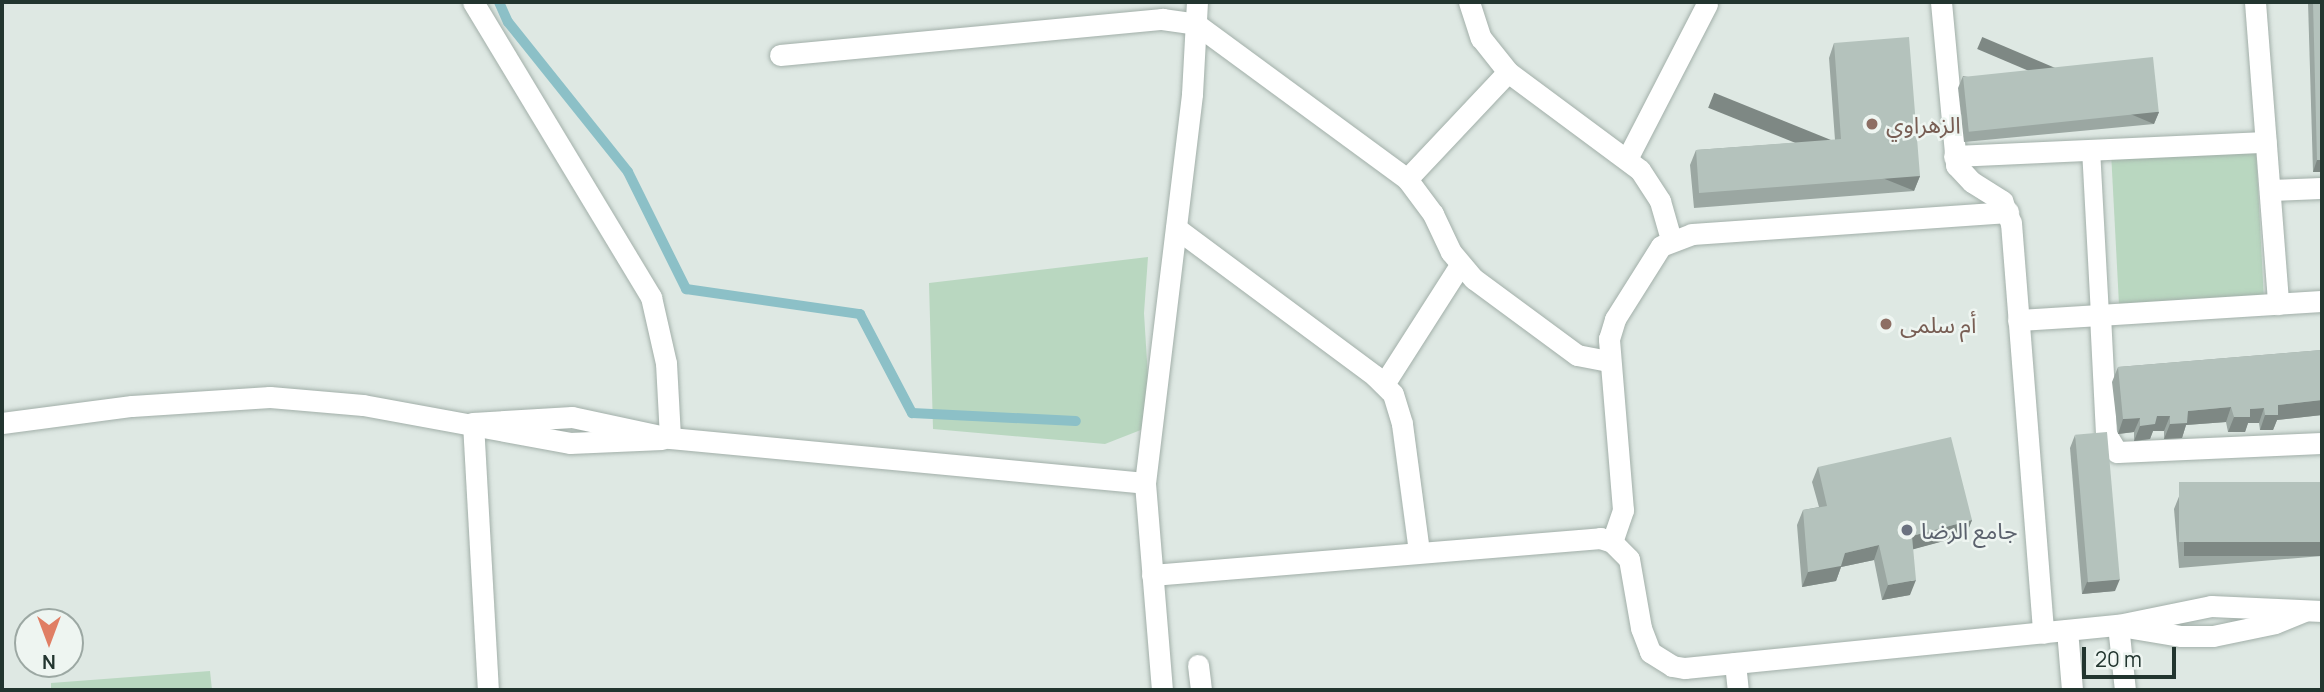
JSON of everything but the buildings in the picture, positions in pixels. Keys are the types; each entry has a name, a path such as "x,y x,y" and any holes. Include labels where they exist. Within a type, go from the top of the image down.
{"street":[{"path":"473,2 651,297 666,362 670,438"},
{"path":"1162,690 1145,483 1176,228 1197,2"},
{"path":"1469,2 1481,38 1508,72 1628,157 1660,201 1671,239"},
{"path":"1628,157 1710,2"},
{"path":"1941,2 1954,156 1963,175 1993,193 2008,212 2043,633"},
{"path":"2255,2 2278,304"},
{"path":"780,55 1162,19 1196,24 1407,179 1433,214 1460,265 1577,355 1609,362"},
{"path":"1407,179 1508,72"},
{"path":"1954,156 2266,142"},
{"path":"2270,190 2322,188"},
{"path":"1612,542 1623,510 1609,362 1615,319 1653,256 1671,239 1692,234 2008,212"},
{"path":"1176,228 1384,384 1401,416 1419,552"},
{"path":"1384,384 1460,265"},
{"path":"2018,320 2322,301"},
{"path":"2100,315 2106,434 2117,452 2322,443"},
{"path":"2,423 132,406 271,397 363,405 473,423 572,417 670,438 1145,483"},
{"path":"473,423 488,690"},
{"path":"1152,575 1587,538 1612,542 1629,559 1641,628 1650,652 1672,666 1735,663 2118,625 2211,606 2313,611"},
{"path":"2118,625 2181,636 2213,636 2275,623 2313,611"},
{"path":"2118,625 2125,690"},
{"path":"2067,630 2072,690"},
{"path":"1735,663 1738,690"},
{"path":"1198,665 1201,690"}],"lane":[{"path":"2091,149 2100,315"}],"green space":[{"path":"2256,148 2264,300 2119,307 2111,156"},
{"path":"1148,257 1144,313 1151,426 1105,444 933,429 929,283"},
{"path":"210,671 212,690 51,690 51,683"}],"waterway":[{"path":"499,2 508,22 628,172 686,289 860,314 912,413 1076,421"}],"place":[{"name":"الزهراوي","path":"1872,124"},
{"name":"أم سلمى","path":"1886,324"},
{"name":"جامع الرضا","path":"1907,530"}]}
